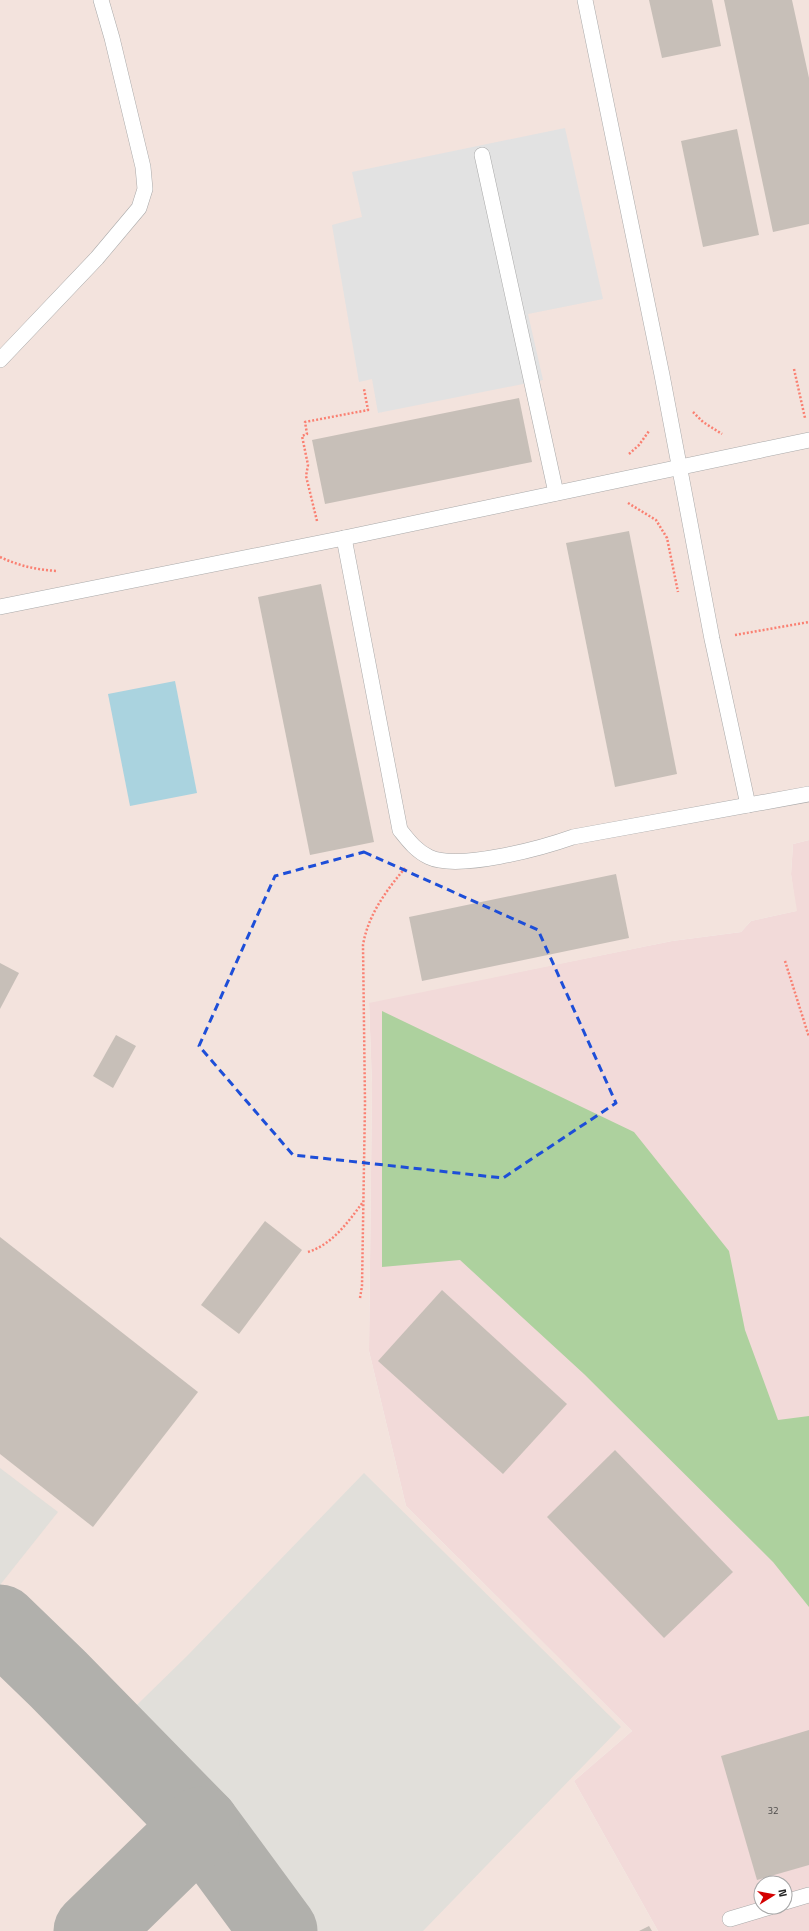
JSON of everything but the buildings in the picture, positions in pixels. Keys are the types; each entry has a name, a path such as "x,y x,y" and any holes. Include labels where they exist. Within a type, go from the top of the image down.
{"lane":[{"path":"0,360 97,258 139,208 145,189 143,167 112,38 101,0"},
{"path":"585,0 712,639 748,805"},
{"path":"482,155 556,493"},
{"path":"0,606 344,538 809,440"},
{"path":"344,538 400,830 412,846 429,857 444,861 480,859 544,847 573,836 809,794"},
{"path":"793,1900 809,1895"},
{"path":"730,1919 753,1912"}],"path":[{"path":"794,368 806,424"},
{"path":"317,522 306,476 308,465 302,436 307,434 305,422 368,410 364,389"},
{"path":"360,1298 362,1286 365,1103 363,945 365,932 383,895 419,850"},
{"path":"785,961 809,1037"},
{"path":"308,1252 318,1249 329,1242 363,1202"}],"highlighted area":[{"path":"364,852 538,930 616,1103 503,1178 293,1155 199,1046 275,876"}],"shaded area":[{"path":"0,0 809,0 809,840 793,844 791,874 797,911 751,921 741,932 672,941 369,1003 372,1085 369,1351 406,1506 632,1731 574,1781 658,1931 0,1931"},
{"path":"565,128 603,299 528,314 543,380 378,413 372,379 359,382 332,225 362,217 352,172"},
{"path":"809,840 809,1931 658,1931 574,1781 632,1731 406,1506 369,1351 372,1085 369,1002 672,941 741,932 751,921 796,911 791,874 793,844"},
{"path":"0,1468 58,1512 0,1585"},
{"path":"364,1473 621,1727 423,1931 264,1931 162,1809 99,1742 188,1655"}],"green space":[{"path":"382,1011 634,1132 729,1251 745,1330 778,1420 809,1416 809,1607 773,1562 584,1374 460,1260 382,1267"}],"water":[{"path":"175,681 197,793 130,806 108,694"}],"taxiway":[{"path":"0,1623 58,1679 201,1825 279,1931"},
{"path":"92,1931 201,1825"}]}
